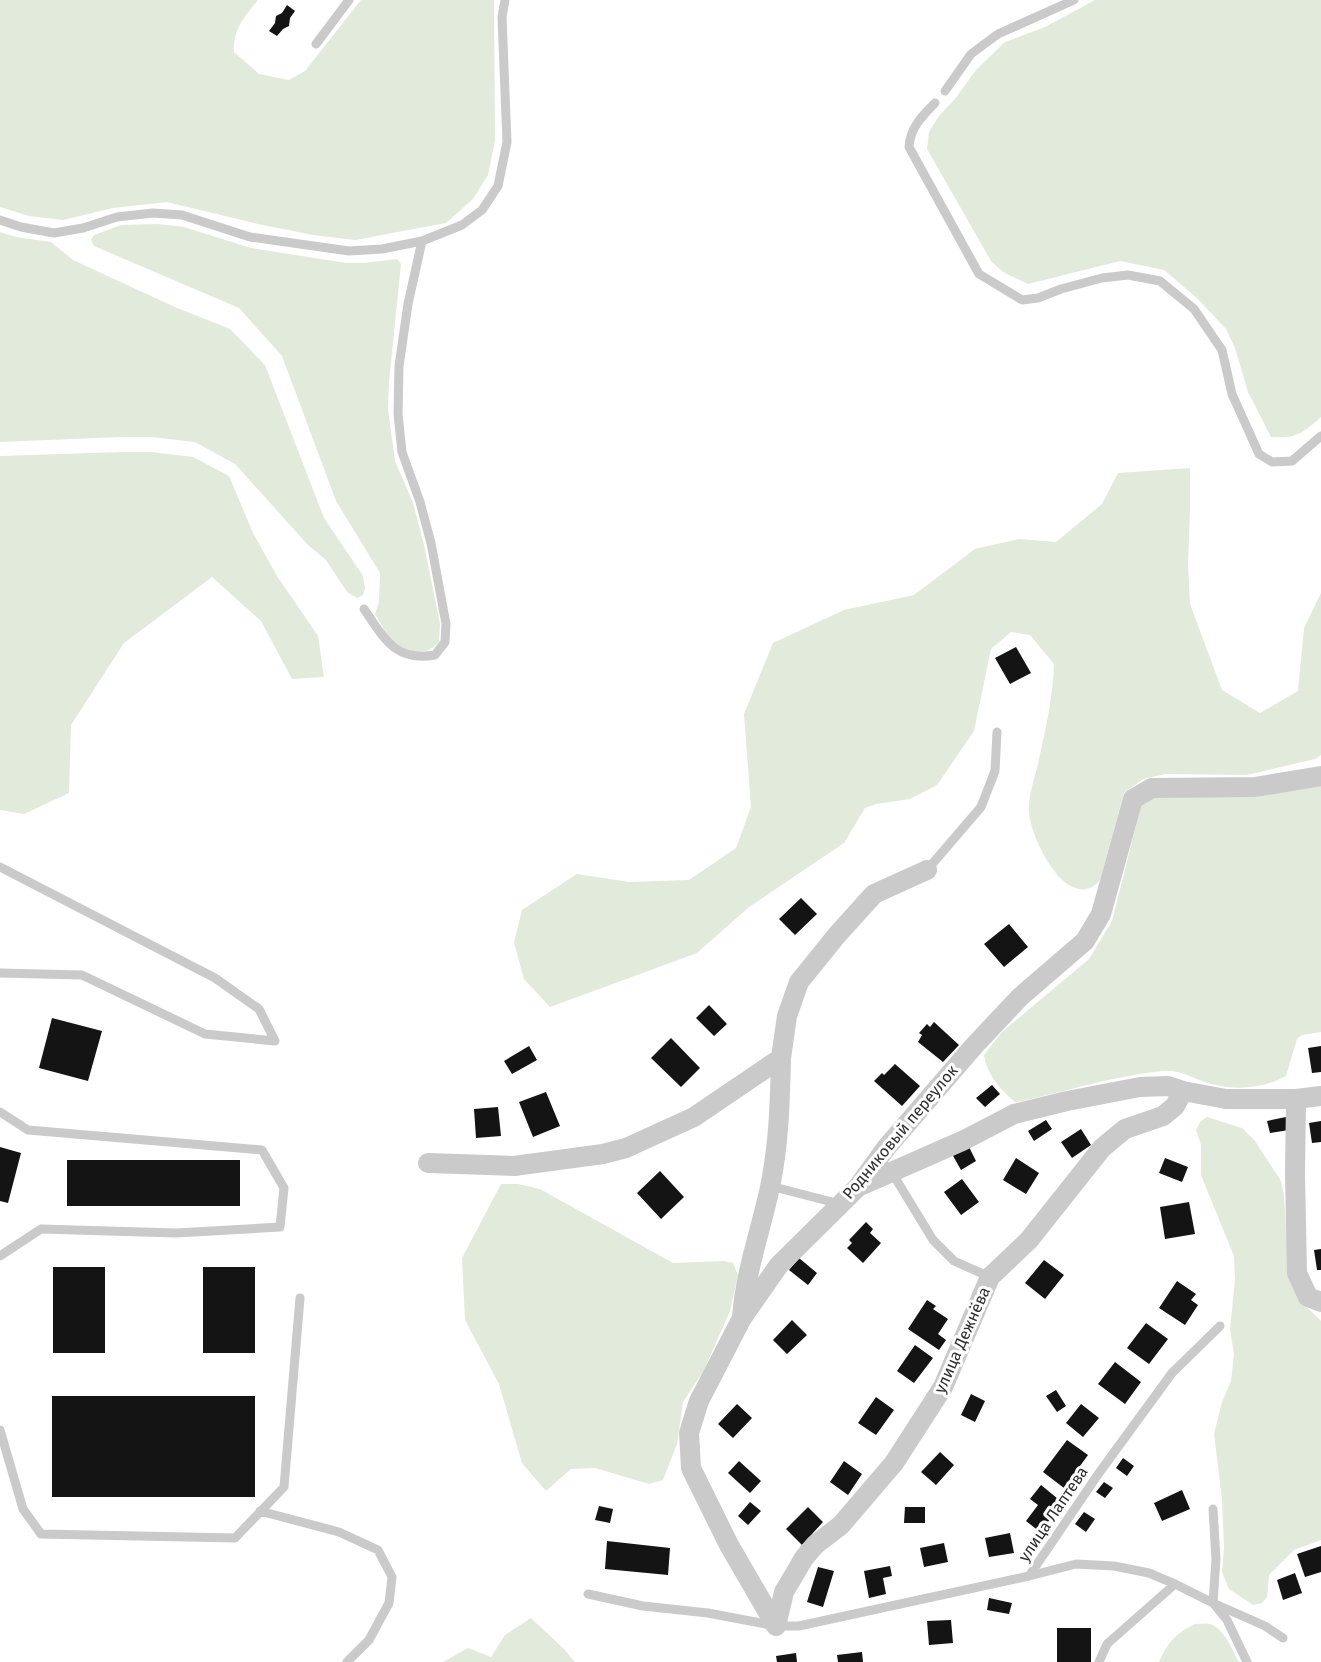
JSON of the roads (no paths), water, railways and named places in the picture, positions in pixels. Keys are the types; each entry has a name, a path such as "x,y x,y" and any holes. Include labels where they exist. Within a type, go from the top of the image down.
{"street":[{"name":"Родниковый переулок","path":"776,1626 729,1545 691,1468 689,1433 699,1401 742,1318 779,1265 857,1188 886,1148 974,1046 1020,997 1085,941 1101,914 1133,799 1152,788 1254,787 1321,776"},
{"path":"742,1318 743,1295 770,1186 778,1137 781,1058 787,1016 799,982 837,934 874,894 927,870"},
{"path":"428,1163 514,1166 603,1154 626,1148 694,1118 781,1058"},
{"path":"857,1188 963,1141 1014,1114 1067,1101 1140,1087 1167,1086 1226,1099 1296,1099 1321,1096"},
{"name":"улица Дежнёва","path":"776,1626 784,1592 804,1558 815,1545 841,1525 894,1463 943,1387 990,1278 1029,1240 1102,1148 1125,1129 1163,1116 1175,1106 1183,1091"},
{"path":"1296,1099 1294,1174 1297,1273 1308,1297 1321,1302"}],"lane":[{"path":"316,44 349,0"},
{"path":"0,220 21,227 54,233 83,228 117,217 153,213 182,215 250,237 349,251 382,249 422,241 462,225 482,210 498,186 507,142 502,17 505,0"},
{"path":"945,91 971,54 998,34 1074,0"},
{"path":"935,103 914,128 909,147 979,274 1022,300 1038,298 1102,278 1128,275 1160,281 1194,309 1222,350 1232,394 1259,454 1272,462 1292,461 1321,436"},
{"path":"364,609 386,641 404,655 420,657 435,655 445,642 446,624 431,543 420,502 402,452 398,414 399,366 408,304 422,241"},
{"path":"927,870 981,807 994,771 997,732"},
{"path":"0,867 215,978 259,1009 275,1041 206,1034 82,975 0,973"},
{"path":"0,1112 28,1130 262,1150 284,1188 280,1227 176,1233 41,1229 0,1256"},
{"path":"891,1171 933,1240 954,1261 990,1278"},
{"path":"770,1186 840,1204"},
{"path":"0,1430 24,1509 41,1534 235,1538 284,1487 300,1298"},
{"name":"улица Лаптева","path":"588,1594 643,1606 708,1613 776,1626 813,1624 1029,1576 1099,1473 1172,1373 1220,1326"},
{"path":"1213,1509 1216,1560 1213,1603 1227,1620 1247,1662"},
{"path":"260,1511 339,1532 378,1550 392,1577 389,1603 369,1640 347,1662"},
{"path":"1029,1576 1076,1564 1114,1566 1149,1573 1265,1626 1283,1638"},
{"path":"1099,1662 1107,1644 1176,1584"}]}
